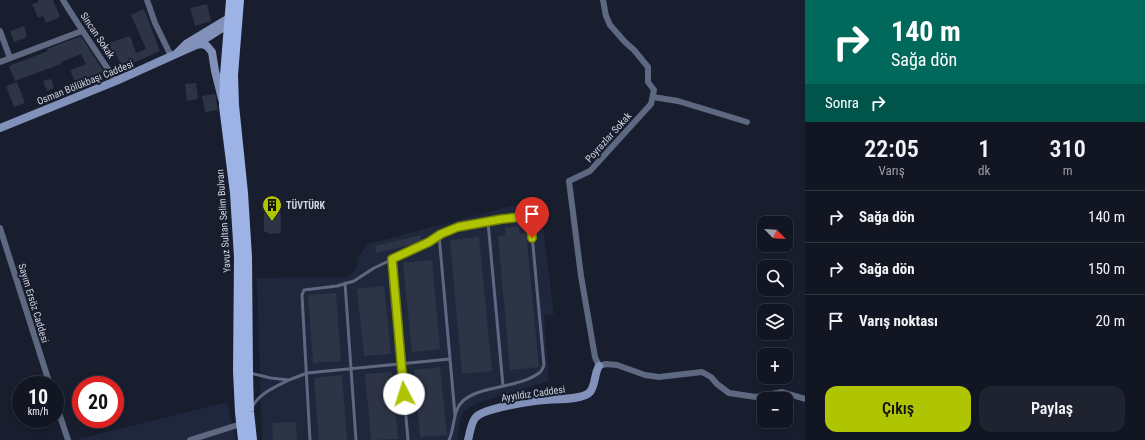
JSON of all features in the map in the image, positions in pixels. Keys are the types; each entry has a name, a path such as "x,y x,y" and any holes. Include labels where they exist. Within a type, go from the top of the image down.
{"main road":[{"name":"Yavuz Sultan Selim Bulvarı","path":"230,0 224,106 235,193 239,257 238,371 243,440"},
{"name":"Yavuz Sultan Selim Bulvarı","path":"239,0 233,75 234,105 243,193 247,257 249,412 252,440"}],"street":[{"name":"Sincan Sokak","path":"63,0 116,81"},
{"path":"147,0 155,23 173,55"},
{"path":"603,0 606,16 610,25 648,67 648,82 654,90 653,97 678,101 747,122"},
{"name":"Osman Bölükbaşı Caddesi","path":"173,55 186,44 228,22"},
{"name":"Osman Bölükbaşı Caddesi","path":"0,128 116,81 196,45 221,29 228,22"},
{"path":"0,31 10,58"},
{"path":"0,62 82,31"},
{"path":"196,45 202,44 207,46 212,52 224,106"},
{"name":"Poyrazlar Sokak","path":"599,366 595,357 581,276 569,181 590,171 651,104 653,97"},
{"name":"Sayım Ersöz Caddesi","path":"0,228 47,376"},
{"path":"599,366 606,364 617,365 645,375 659,376 702,372 711,377 717,384 729,393 756,397 782,392 805,400"},
{"name":"Ayyıldız Caddesi","path":"468,440 473,422 477,416 491,409 542,400 580,397 589,392 594,384 596,371 599,366"},
{"path":"190,440 241,424"},
{"path":"64,428 68,440"}],"lane":[{"path":"310,440 305,374 302,295 304,290 337,286 354,281 374,268 458,227 521,217 526,218 531,224 544,365 540,372 529,378 478,394 464,401 455,416"},
{"path":"488,222 503,386"},
{"path":"439,236 455,416 452,435 449,440"},
{"path":"392,259 408,440"},
{"path":"345,283 356,440"},
{"path":"249,412 256,400 289,380 305,374 351,368 450,359"},
{"path":"248,373 289,380"}],"shaded area":[{"path":"540,203 554,314 544,316 549,381 474,404 463,412 460,420 457,440 262,440 257,278 348,277 356,269 359,256 368,244 512,206"},
{"path":"227,402 236,440 78,440"}],"building":[{"path":"38,0 53,0 60,17 46,23 43,16 38,18 32,4 38,2"},
{"path":"207,4 211,21 195,26 190,8"},
{"path":"144,9 160,51 122,68 116,54 113,55 109,43 130,36 136,53 146,49 131,15"},
{"path":"24,26 27,37 14,42 10,31"},
{"path":"81,36 104,72 76,84 70,70 86,64 81,54 61,62 61,64 15,81 9,66"},
{"path":"51,79 54,88 47,91 43,81"},
{"path":"17,82 25,103 14,107 6,86"},
{"path":"196,83 198,99 187,101 185,84"},
{"path":"215,94 218,110 205,112 202,96"},
{"name":"TÜVTÜRK","path":"269,199 280,199 281,233 268,234 267,232 264,232 264,213 270,212"},
{"path":"519,226 519,234 526,233 539,367 510,370 498,236 505,235 505,228"},
{"path":"421,235 422,242 420,243 376,253 375,246"},
{"path":"479,237 492,371 462,374 450,240"},
{"path":"432,260 440,349 412,352 403,263"},
{"path":"384,286 391,354 364,356 357,289"},
{"path":"336,293 341,361 313,363 308,295"},
{"path":"440,367 447,435 420,437 414,370"},
{"path":"392,372 398,439 371,440 365,374"},
{"path":"342,375 347,440 319,440 314,378"},
{"path":"296,422 297,440 273,440 272,423"}],"place":[{"name":"TÜVTÜRK","path":"272,222"}],"route":[{"path":"404,394 392,259 458,227 502,219 521,217 526,218 531,224 532,238"}]}
